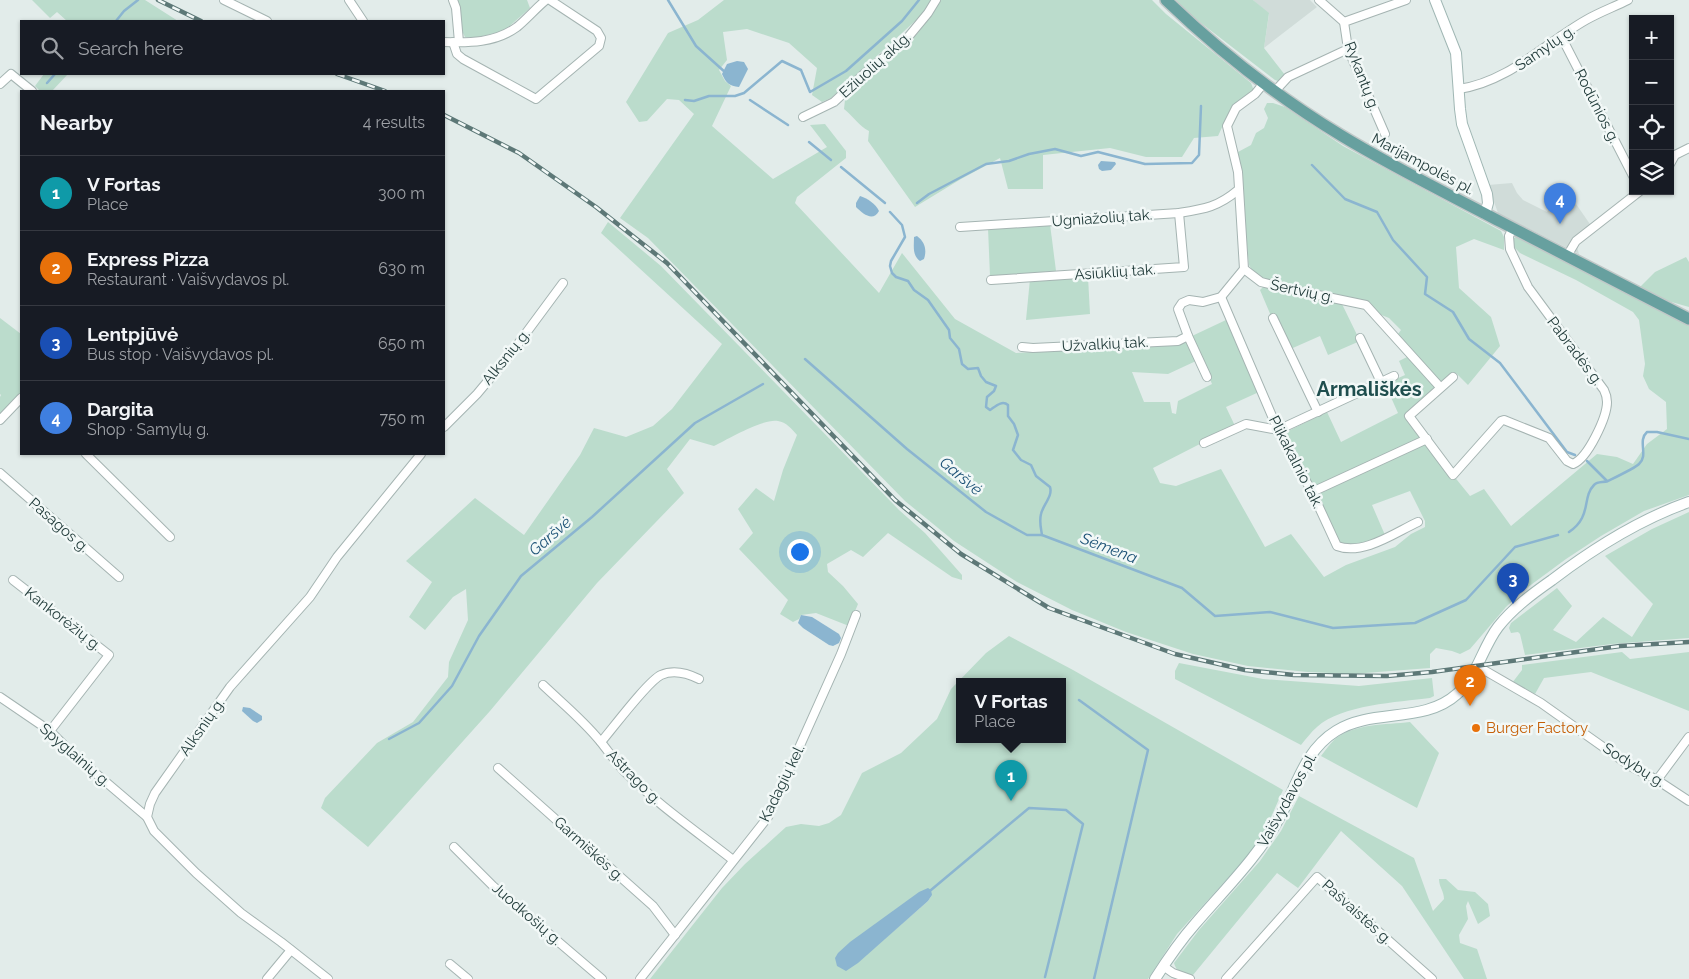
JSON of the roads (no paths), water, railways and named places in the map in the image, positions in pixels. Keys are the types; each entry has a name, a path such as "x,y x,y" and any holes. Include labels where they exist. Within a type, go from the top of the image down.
{"main road":[{"name":"Marijampolės pl.","path":"1166,0 1264,83 1342,136 1414,177 1689,319"},
{"path":"1435,0 1456,54 1460,109 1464,129 1487,194 1488,203 1485,214"},
{"name":"Vaišvydavos pl.","path":"1155,979 1194,926 1257,852 1281,815 1304,766 1316,747 1336,730 1356,722 1423,710 1444,704 1464,687 1497,628 1536,591 1596,548 1629,528 1689,502"}],"street":[{"path":"224,0 265,20"},
{"path":"350,0 362,20"},
{"path":"445,42 456,42 478,42 503,35 525,20 548,0 597,31 601,38 599,46 536,99 457,54 456,42 456,8 453,0"},
{"name":"Ežiuolių aklg.","path":"803,117 834,102 909,36 936,0"},
{"path":"1319,0 1344,22"},
{"name":"Rykantų g.","path":"1385,134 1348,49 1344,22 1406,0"},
{"name":"Samylų g.","path":"1459,88 1478,85 1497,78 1587,20 1628,0"},
{"name":"Rodūnios g.","path":"1561,36 1629,168"},
{"path":"1275,91 1288,77 1348,49"},
{"path":"0,84 11,74 31,90"},
{"path":"1207,376 1188,336 1178,309 1189,300 1203,302 1221,297 1244,269 1238,172 1227,126 1236,108 1255,94 1264,83"},
{"path":"1674,157 1689,148"},
{"name":"Ugniažolių tak.","path":"960,227 1179,213 1206,208 1225,201 1238,190"},
{"path":"1568,256 1576,241 1635,195"},
{"name":"Asiūklių tak.","path":"991,280 1184,267 1179,213"},
{"name":"Pabradės g.","path":"1427,439 1454,475 1501,421 1504,420 1549,438 1568,462 1573,464 1577,462 1592,442 1605,414 1607,402 1604,390 1538,301 1523,277 1510,249 1509,236 1513,228"},
{"name":"Šertvių g.","path":"1244,269 1261,282 1289,290 1366,304 1440,387"},
{"name":"Alksnių g.","path":"445,426 477,394 512,352 563,283"},
{"name":"Plikakalnio tak.","path":"1221,297 1278,430 1312,492 1338,546 1346,549 1366,547 1418,522"},
{"path":"1273,318 1318,412"},
{"name":"Užvalkių tak.","path":"1022,347 1178,341 1188,336"},
{"path":"1360,338 1381,382"},
{"path":"1204,443 1246,424 1278,430 1394,376"},
{"path":"1312,492 1427,439 1409,416 1453,377"},
{"path":"0,420 20,399"},
{"path":"87,455 170,537"},
{"name":"Alksnių g.","path":"147,817 155,793 230,687 310,597 337,558 420,455"},
{"name":"Pasagos g.","path":"0,473 119,577"},
{"name":"Kankorėžių g.","path":"13,580 109,655 50,732"},
{"name":"Kadagių kel.","path":"640,979 760,828 772,808 841,654 856,615"},
{"name":"Sodybų g.","path":"1476,666 1541,703 1630,766 1657,780 1689,801"},
{"path":"601,742 647,687 661,675 673,672 686,673 699,679"},
{"name":"Aštrago g.","path":"543,685 601,742 623,770 654,798 733,860"},
{"name":"Spyglainių g.","path":"0,697 50,732 147,817"},
{"path":"1657,780 1689,737"},
{"name":"Garmiškės g.","path":"498,768 653,906 675,935"},
{"path":"147,817 154,831 196,873 241,913 328,979"},
{"name":"Juodkošių g.","path":"454,847 493,886 602,979"},
{"name":"Pašvaistės g.","path":"1226,979 1317,877 1432,979"},
{"path":"267,979 291,950"},
{"path":"450,964 468,979"},
{"path":"1163,966 1174,973 1190,979"}],"water":[{"path":"737,61 744,62 748,69 739,87 728,84 722,74 727,64"},
{"path":"1101,161 1115,162 1116,164 1111,170 1102,171 1098,165"},
{"path":"860,196 876,206 879,211 877,214 868,216 856,207"},
{"path":"917,236 924,244 925,249 924,259 920,261 917,259 914,250 914,237"},
{"path":"801,615 812,617 839,634 841,638 839,643 833,646 829,645 803,628 798,623"},
{"path":"243,707 250,708 262,716 262,720 257,723 253,721 242,711"},
{"path":"928,888 931,890 932,895 928,901 858,963 846,971 837,966 835,958 850,942 919,892"}],"waterway":[{"path":"117,20 124,11 138,0"},
{"name":"Sėmena","path":"668,0 696,46 726,73"},
{"path":"685,100 694,101 709,96 735,96 744,93 782,61 801,70 810,92 846,71 902,21 919,0"},
{"path":"47,83 54,75"},
{"name":"Sėmena","path":"750,100 788,125"},
{"path":"917,203 929,194 986,164 1009,161 1029,154 1055,149 1081,156 1098,152 1145,164 1192,163 1199,155 1201,106"},
{"name":"Sėmena","path":"809,142 831,160"},
{"path":"1312,165 1345,199 1377,212 1393,240 1427,277 1425,294 1453,312 1469,339 1500,363 1567,452 1575,455"},
{"name":"Sėmena","path":"841,167 885,203"},
{"name":"Sėmena","path":"890,212 902,225 905,237 891,261 892,273 896,277 908,281 914,290 928,300 949,330 950,338 959,349 962,364 968,369 978,368 986,382 996,386 994,391 987,397 986,407 990,410 1001,403 1008,405 1008,416 1014,424 1018,435 1013,450 1021,460 1031,465 1036,476 1050,487 1050,494 1040,517 1042,535 1182,588 1215,616 1270,612 1333,628 1415,623 1466,600 1515,547 1558,535"},
{"name":"Garšvė","path":"805,359 907,449 986,512 1027,535 1042,535"},
{"name":"Garšvė","path":"389,739 419,723 452,686 479,636 521,576 592,517 695,423 763,384"},
{"name":"Sėmena","path":"1569,532 1577,526 1582,518 1589,492 1594,485 1608,481 1639,464 1642,460 1643,440 1647,432 1657,432 1689,439"},
{"path":"1587,461 1607,481"},
{"path":"1079,700 1148,750 1094,979"},
{"path":"931,890 1029,808 1066,810 1083,824 1045,977"}],"railway":[{"path":"158,0 199,20"},
{"path":"340,75 382,90"},
{"path":"445,116 519,153 596,207 667,263 895,500 961,554 1049,608 1175,654 1245,670 1294,675 1387,676 1432,672 1620,646 1689,642"}],"place":[{"name":"Dargita","path":"1560,224"},
{"name":"Lentpjūvė","path":"1513,604"},
{"name":"Express Pizza","path":"1470,706"},
{"name":"Burger Factory","path":"1476,728"},
{"name":"V Fortas","path":"1011,801"}],"district":[{"name":"Armališkės","path":"1369,389"}]}
